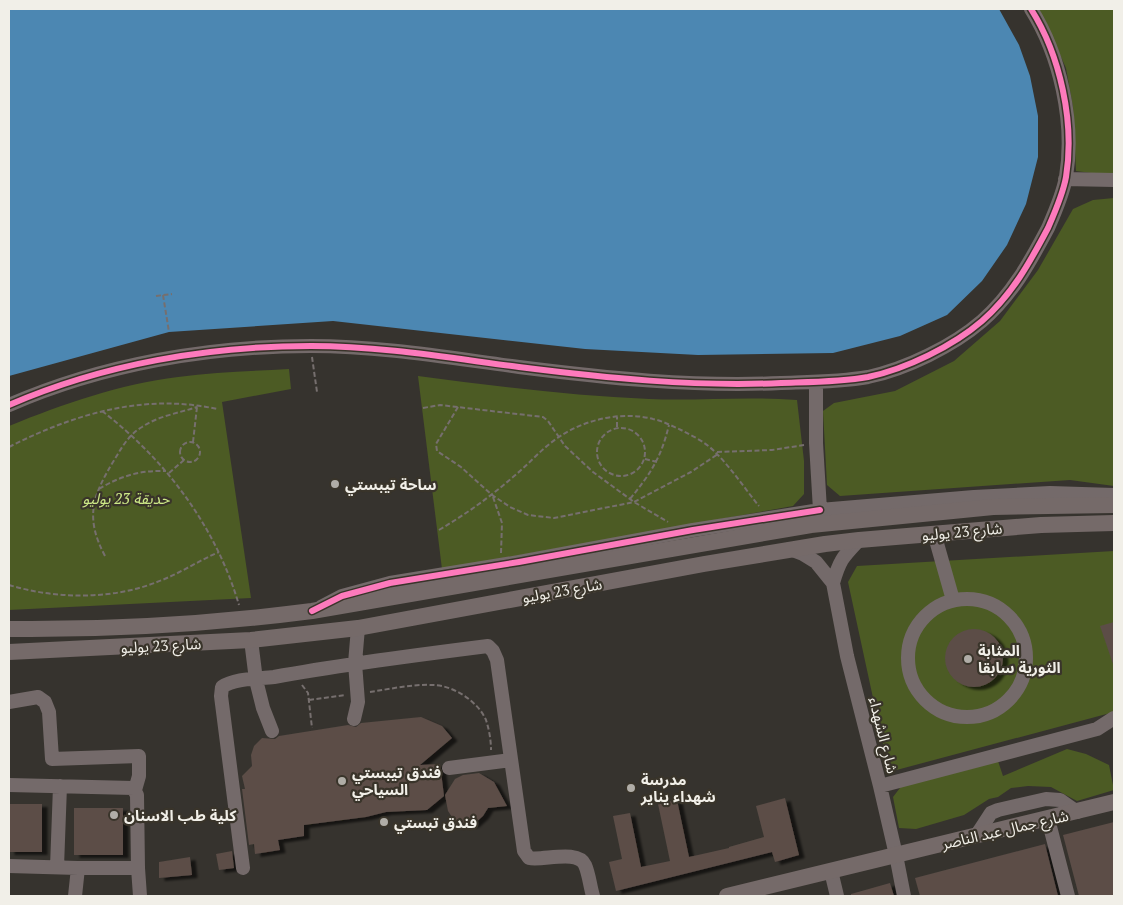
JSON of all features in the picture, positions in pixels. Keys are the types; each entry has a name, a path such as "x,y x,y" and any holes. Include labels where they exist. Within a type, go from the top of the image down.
{"main road":[{"name":"شارع 23 يوليو","path":"9,629 72,629 246,620 312,612 704,536 993,507 1114,505"},
{"name":"شارع 23 يوليو","path":"9,652 251,640 358,628 790,549 934,533 1041,525 1114,523"},
{"path":"246,620 251,640"},
{"name":"شارع جمال عبد الناصر","path":"727,896 774,891 831,870 1114,802"}],"street":[{"path":"9,405 65,384 111,370 148,362 228,351 311,346 400,350 598,376 745,385 816,382 869,376 901,367 930,355 980,322 1004,299 1034,254 1052,218 1066,179 1068,119 1053,51 1031,9"},
{"path":"1066,179 1114,180"},
{"path":"816,382 816,443 820,510"},
{"path":"312,612 342,596 390,582 499,565 685,531 704,536 768,518 820,510 974,497 1050,493 1114,495"},
{"path":"934,533 953,600"},
{"path":"832,583 838,563 859,540"},
{"name":"شارع الشهداء","path":"790,549 816,562 832,583 847,656 880,786 904,896"},
{"path":"979,599 1004,610 1020,631 1027,656 1021,683 1005,704 981,716 955,716 930,705 914,684 911,676 907,659 913,633 929,612 953,600 979,599"},
{"path":"354,719 358,702 355,663 358,628"},
{"path":"251,640 256,680 263,708 272,731"},
{"path":"243,868 221,696 222,688 229,682 256,680 355,663 488,646 493,651 497,660 524,851 528,858 536,860 576,856 586,865 593,896"},
{"path":"9,702 38,696 45,702 49,712 52,759 139,756 139,776 135,790 137,795 140,896"},
{"path":"880,786 1097,729 1114,718"},
{"path":"1097,729 1114,731"},
{"path":"449,768 511,760"},
{"path":"9,785 130,787 135,790"},
{"path":"58,867 60,786"},
{"path":"976,836 991,813 998,810 1046,799 1060,800 1077,812"},
{"path":"1048,819 1068,896"},
{"path":"9,866 138,868"},
{"path":"75,896 78,868"},
{"path":"831,870 837,896"}],"path":[{"path":"156,296 172,294"},
{"path":"163,295 169,332"},
{"path":"311,346 317,392"},
{"path":"9,446 49,427 102,411 156,403 217,409"},
{"path":"423,408 436,405 541,416 548,421 558,438 577,458 600,477 634,502 685,531"},
{"path":"105,556 97,542 93,522 93,506 98,490 123,445 132,435 149,423 197,406"},
{"path":"193,442 197,406"},
{"path":"458,407 436,444 438,452 461,467 492,495 520,512 536,517 564,517 634,502 691,472 717,453 772,450 816,443"},
{"path":"102,411 132,435 160,463 203,523 220,552 246,620"},
{"path":"617,428 618,416"},
{"path":"439,530 464,516 492,495 558,438 571,430 594,421 618,416 655,419 694,437 717,453 768,518"},
{"path":"630,499 651,473 657,462 669,425"},
{"path":"617,428 630,429 640,436 645,446 645,459 638,469 628,476 616,476 605,470 598,460 599,442 606,432 617,428"},
{"path":"186,442 193,442 200,449 199,456 190,462 184,460 180,454 181,447 186,442"},
{"path":"645,459 657,462"},
{"path":"168,474 184,460"},
{"path":"98,490 130,474 166,470"},
{"path":"600,477 605,470"},
{"path":"492,495 502,523 499,565"},
{"path":"9,585 30,590 73,594 110,594 128,591 170,577 220,552"},
{"path":"296,684 302,685 306,689 312,728"},
{"path":"309,700 433,685 453,689 471,701 485,718 491,740 492,763"}],"green space":[{"path":"1039,9 1114,9 1114,176 1076,171 1073,107 1066,68"},
{"path":"1114,198 1114,486 1070,480 840,496 827,485 823,411 834,403 895,391 954,361 1000,321 1038,270 1073,209 1093,200"},
{"name":"حديقة 23 يوليو","path":"289,369 291,389 222,402 251,598 9,610 9,426 71,403 113,390 156,380 192,375"},
{"path":"418,376 620,398 760,398 797,400 804,461 804,494 793,506 442,569"},
{"path":"1114,551 1114,712 889,772 848,582 857,566"},
{"path":"1067,749 1086,754 1109,765 1114,790 1077,801 1051,787 1028,786 1011,788 964,815 916,829 899,828 893,797 903,784 998,761 1003,776"}],"water":[{"path":"9,9 999,9 1019,45 1030,76 1038,116 1038,157 1026,204 1007,245 982,281 947,315 900,336 833,353 698,355 585,349 333,321 169,332 9,376"}],"building":[{"path":"1114,622 1114,664 1113,664 1100,626"},
{"path":"968,629 980,629 995,637 1003,652 1003,664 995,679 980,687 968,687 953,679 945,664 945,652 953,637"},
{"name":"فندق تيبستي السياحي","path":"421,717 442,726 452,738 420,765 440,764 444,796 427,810 386,812 366,817 304,825 304,836 278,840 280,850 255,854 254,844 249,845 242,789 245,789 242,776 252,766 251,755 254,746 262,738 275,739 279,736 348,725 356,727 361,723"},
{"path":"479,773 494,782 507,806 488,808 483,816 473,825 461,824 454,820 448,811 445,795 455,779 463,775"},
{"path":"785,798 799,855 775,862 772,852 616,891 609,862 622,859 613,816 630,813 641,867 670,861 658,804 677,800 689,857 729,848 764,837 756,806"},
{"path":"9,804 42,804 42,852 9,852"},
{"path":"74,808 123,808 123,855 74,855"},
{"path":"1114,822 1114,896 1079,896 1063,835"},
{"path":"1045,844 1058,896 920,896 915,878"},
{"path":"232,851 234,868 219,870 216,854"},
{"path":"190,857 192,875 159,878 159,862"},
{"path":"890,883 894,896 851,896 851,894"}],"cycle path":[{"path":"9,405 82,378 119,368 195,354 273,347 363,348 584,375 682,383 748,384 836,381 868,377 898,368 943,348 970,330 993,311 1027,266 1048,228 1063,190 1068,156 1067,112 1063,90 1050,47 1031,9"},
{"path":"312,611 342,596 390,583 519,562 693,530 820,510"}],"place":[{"name":"ساحة تيبستي","path":"335,484"},
{"name":"المثابة الثورية سابقا","path":"968,659"},
{"name":"فندق تيبستي السياحي","path":"342,781"},
{"name":"مدرسة شهداء يناير","path":"631,788"},
{"name":"كلية طب الاسنان","path":"114,815"},
{"name":"فندق تبستي","path":"384,822"}]}
